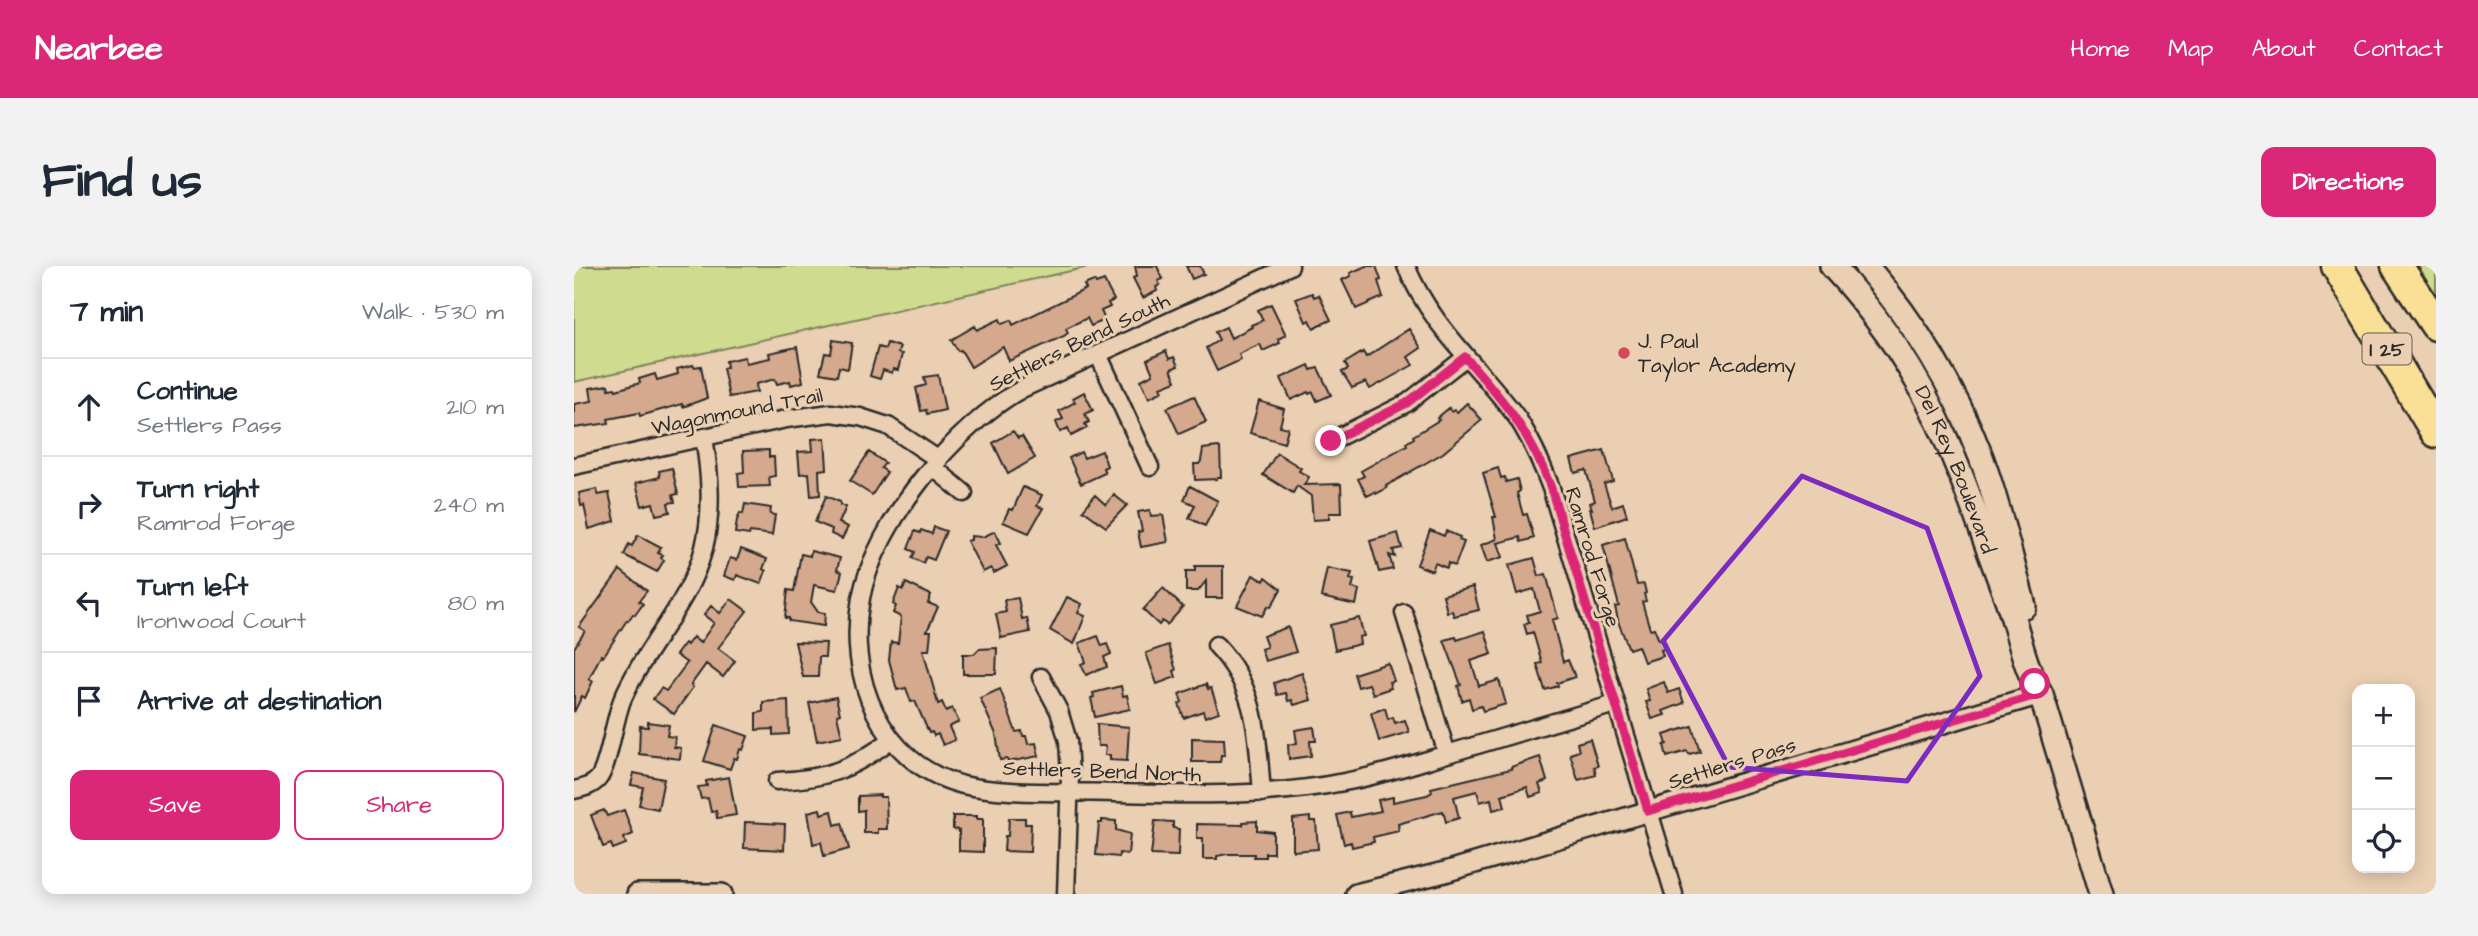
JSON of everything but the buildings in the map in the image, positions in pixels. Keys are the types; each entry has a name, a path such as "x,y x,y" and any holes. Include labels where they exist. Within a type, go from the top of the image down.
{"highway":[{"name":"I 25","path":"2337,266 2436,432"},
{"name":"I 25","path":"2397,266 2436,325"}],"main road":[{"name":"Del Rey Boulevard","path":"1832,266 1879,322 1906,363 1930,406 1955,462 2009,605 2030,674 2040,694 2101,894"},
{"name":"Del Rey Boulevard","path":"1866,266 1899,306 1926,347 1972,435 1997,505 2039,663 2040,694"}],"street":[{"name":"Settlers Bend South","path":"936,463 966,430 1000,402 1290,266"},
{"name":"Ramrod Forge","path":"1406,266 1432,315 1516,417 1540,458 1674,894"},
{"path":"1098,354 1150,467"},
{"path":"1331,441 1407,403 1465,357"},
{"name":"Wagonmound Trail","path":"574,466 801,416 845,414 888,426 936,463"},
{"path":"574,790 592,784 603,772 616,716 630,684 680,606 694,578 704,547 710,509 709,471 704,437"},
{"path":"936,463 964,493"},
{"name":"Settlers Bend North","path":"936,463 901,508 869,565 860,603 858,652 863,685 875,714 892,739 922,766 955,782 991,789 1197,795 1262,793 1346,782 1615,704"},
{"path":"1404,613 1447,754"},
{"path":"1216,645 1233,665 1250,699 1256,723 1262,793"},
{"path":"1041,677 1067,732 1069,791 1066,894"},
{"name":"Settlers Pass","path":"1356,894 1445,873 2040,694"},
{"path":"777,781 808,779 841,771 863,760 892,739"},
{"path":"637,894 722,894"}],"highlighted area":[{"path":"1802,476 1927,528 1980,676 1907,781 1729,767 1663,641"}],"green space":[{"path":"574,266 1093,266 574,382"},
{"path":"2418,266 2436,266 2436,294"}],"place":[{"name":"J. Paul Taylor Academy","path":"1624,353"}],"route":[{"path":"1331,441 1407,403 1465,357 1507,405 1540,458 1551,488 1648,811 2040,694 2035,684"}]}
